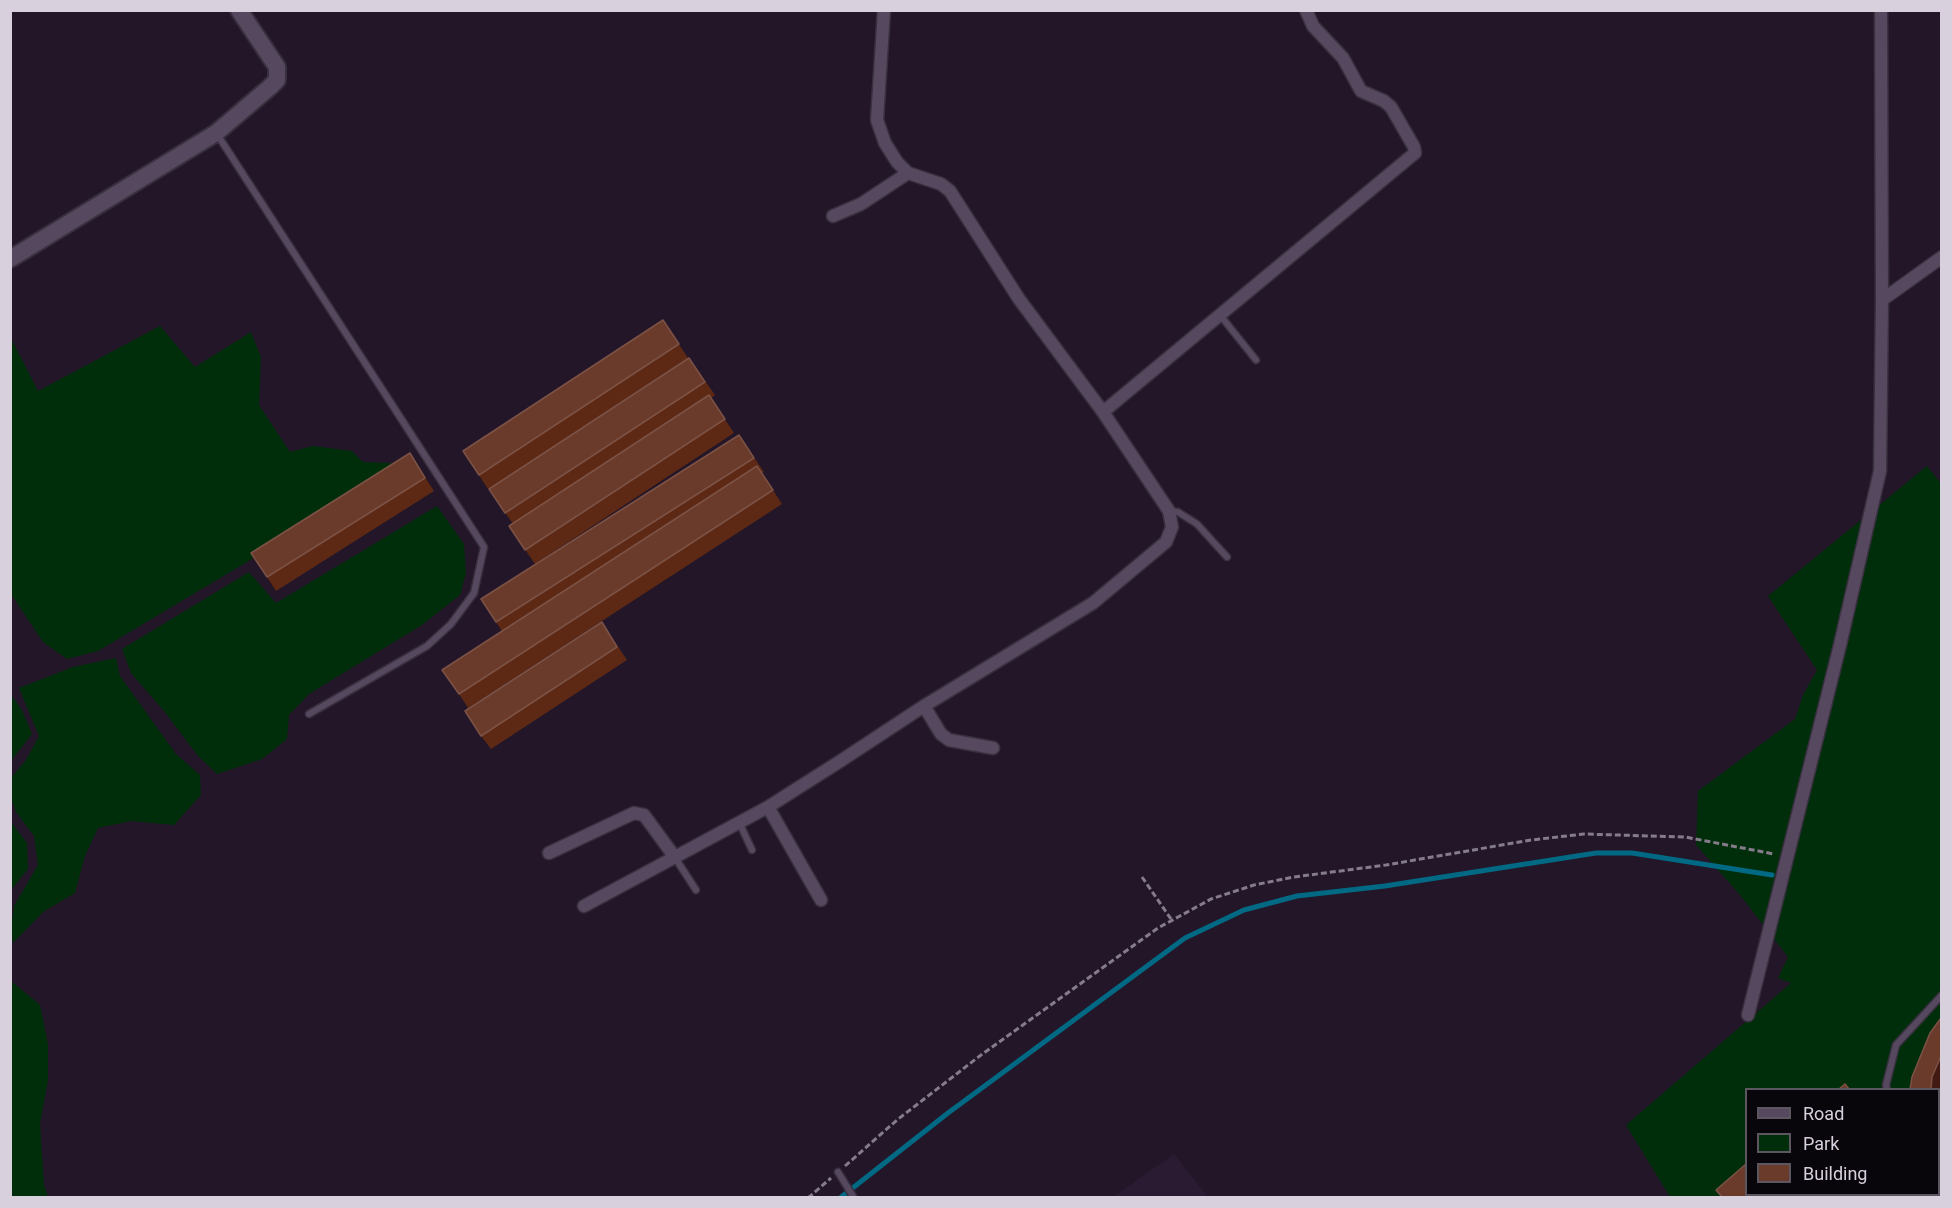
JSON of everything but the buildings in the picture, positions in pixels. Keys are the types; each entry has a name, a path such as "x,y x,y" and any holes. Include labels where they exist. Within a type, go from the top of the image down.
{"street":[{"path":"10,259 216,133 270,87 276,80 277,67 239,10"},
{"path":"584,906 768,807 924,706 1093,603 1166,542 1172,527 1169,511 1103,412 1019,299 950,191 941,184 908,173 897,162 885,143 877,120 884,10"},
{"path":"1103,412 1416,153 1391,107 1384,101 1362,91 1343,58 1313,26 1306,10"},
{"path":"1748,1015 1881,471 1881,10"},
{"path":"833,216 861,204 908,173"},
{"path":"1882,300 1941,257"},
{"path":"924,706 941,734 949,740 993,748"},
{"path":"768,807 821,900"},
{"path":"549,853 634,813 644,815 675,856"}],"lane":[{"path":"216,133 484,547 474,593 451,624 427,646 309,714"},
{"path":"1220,315 1256,360"},
{"path":"1169,511 1178,512 1197,524 1227,556"},
{"path":"739,822 752,850"},
{"path":"675,856 696,890"},
{"path":"1887,1088 1896,1045 1941,994"},
{"path":"838,1172 854,1196"}],"path":[{"path":"808,1197 943,1083 1171,920 1211,899 1254,885 1294,877 1386,865 1530,840 1584,834 1684,837 1787,856"},
{"path":"1142,877 1171,920"}],"shaded area":[{"path":"1174,1154 1208,1197 1113,1197"}],"green space":[{"path":"160,326 195,367 251,332 261,357 259,405 290,452 313,446 352,451 363,462 411,464 98,651 67,659 43,642 11,594 10,336 38,391"},
{"path":"1927,466 1942,485 1941,1197 1670,1197 1626,1125 1791,983 1778,978 1788,957 1740,895 1696,845 1698,791 1795,719 1803,695 1817,670 1768,596"},
{"path":"437,506 464,544 466,573 460,595 422,625 309,694 289,715 287,739 262,759 217,774 198,756 164,711 131,673 122,649 249,572 276,603"},
{"path":"116,658 120,676 176,754 200,775 201,795 174,825 131,821 98,828 85,856 75,893 43,912 13,943 11,928 14,906 38,865 34,836 16,812 11,798 11,778 26,760 39,736 19,688 73,667"},
{"path":"11,695 22,710 32,734 11,761"},
{"path":"11,822 27,843 28,869 11,893"},
{"path":"11,981 40,1005 48,1044 48,1080 40,1124 44,1185 48,1197 11,1197"}],"waterway":[{"path":"840,1198 948,1113 1185,938 1244,910 1297,896 1385,886 1596,853 1632,853 1772,875"}]}
